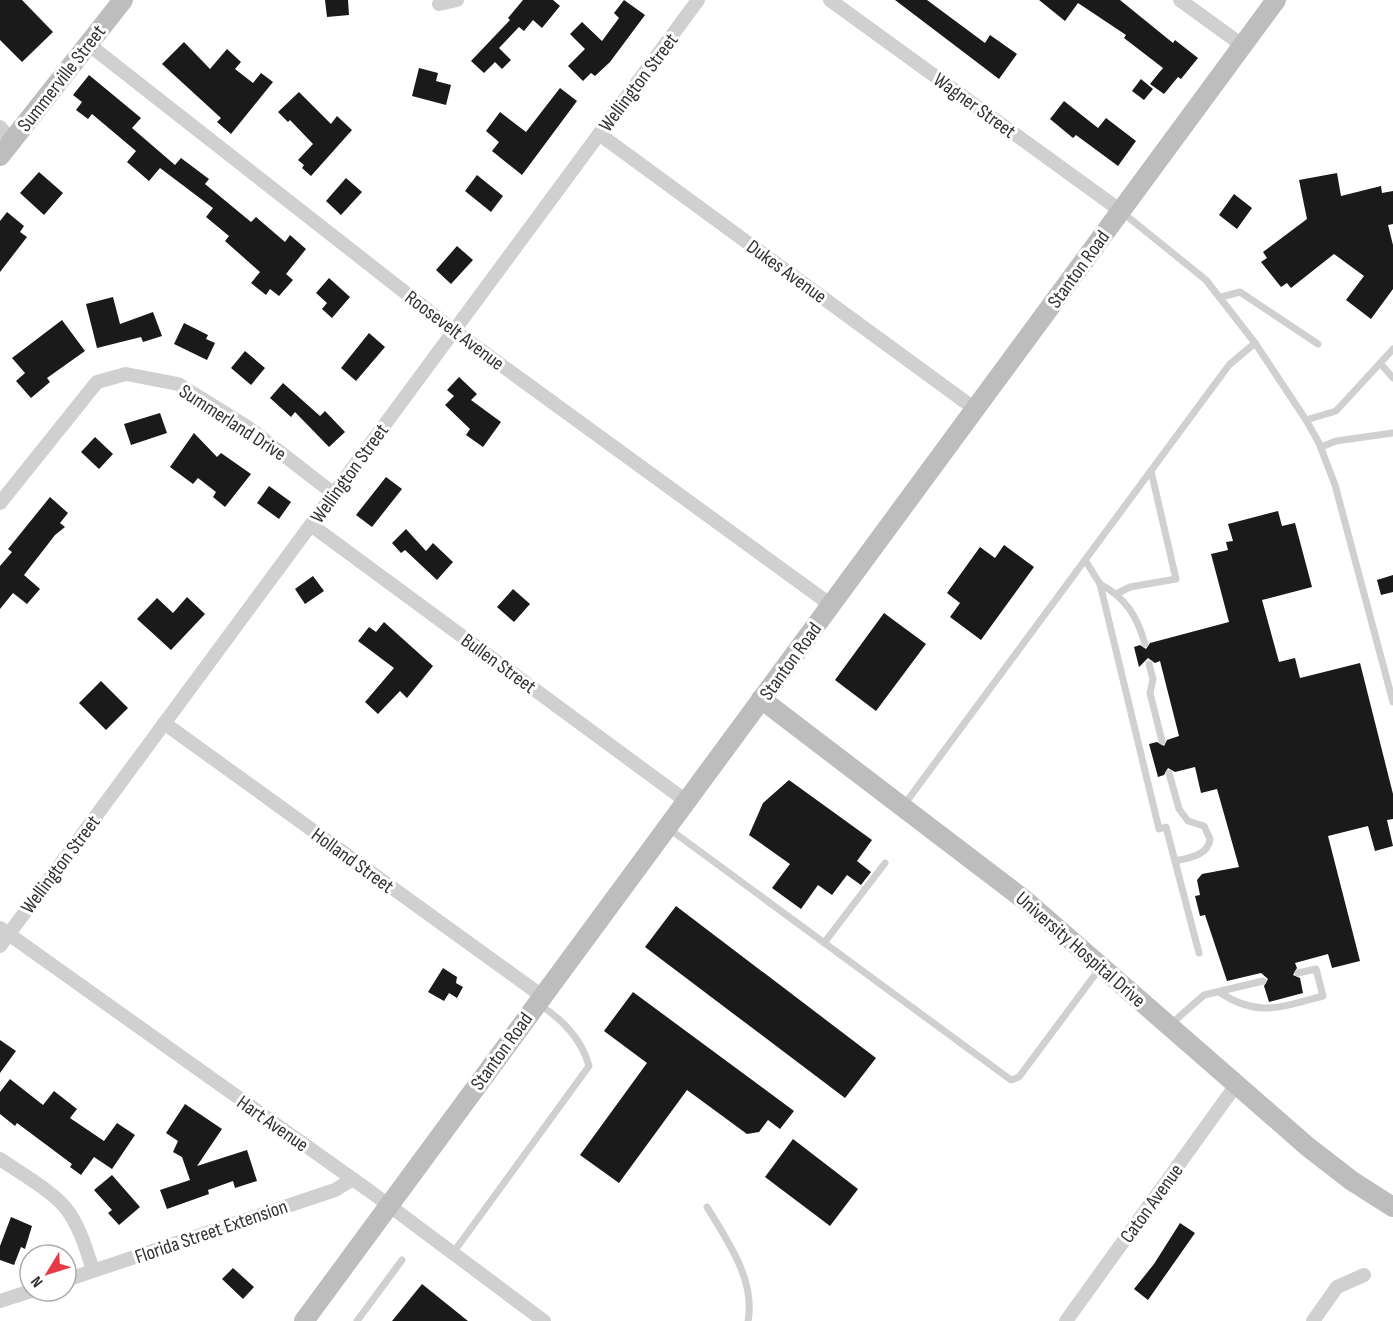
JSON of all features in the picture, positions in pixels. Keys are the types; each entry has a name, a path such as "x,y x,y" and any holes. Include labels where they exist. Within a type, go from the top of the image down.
{"street":[{"name":"Summerville Street","path":"4,141 123,0"},
{"path":"440,4 457,0"},
{"name":"Wellington Street","path":"3,936 164,723 698,0"},
{"name":"Wagner Street","path":"830,0 1121,211"},
{"path":"1180,0 1242,45"},
{"name":"Stanton Road","path":"304,1321 1276,0"},
{"name":"Roosevelt Avenue","path":"87,44 453,330 831,605"},
{"name":"Dukes Avenue","path":"599,134 975,408"},
{"name":"Summerland Drive","path":"0,503 97,382 126,374 178,384 249,428 334,494"},
{"name":"Bullen Street","path":"311,525 686,801"},
{"name":"University Hospital Drive","path":"761,699 994,875 1332,1167 1393,1207"},
{"name":"Holland Street","path":"164,723 539,999"},
{"name":"Hart Avenue","path":"3,936 353,1179 544,1321"},
{"name":"Caton Avenue","path":"1066,1321 1236,1086"},
{"path":"0,1159 57,1200 69,1212 83,1240 93,1271"},
{"name":"Florida Street Extension","path":"78,1276 334,1190 353,1179"},
{"path":"1313,1321 1337,1287 1364,1275"},
{"path":"0,1301 18,1295"}],"lane":[{"path":"1121,211 1182,258 1221,297 1255,343 1306,420 1321,447 1335,485 1393,702"},
{"path":"1221,297 1240,292 1318,344"},
{"path":"903,807 1229,365 1255,343"},
{"path":"1306,420 1336,411 1393,349"},
{"path":"1380,363 1393,378"},
{"path":"1321,447 1336,441 1393,433"},
{"path":"1116,594 1130,587 1176,579 1151,471"},
{"path":"1085,560 1100,584 1159,829 1166,827 1199,952"},
{"path":"1100,584 1116,594 1135,615 1145,644"},
{"path":"1149,664 1153,679 1150,693 1162,741"},
{"path":"1169,773 1179,809 1188,821 1204,826 1210,839 1208,847 1201,854 1175,861"},
{"path":"667,827 1011,1080 1019,1077 1101,966"},
{"path":"825,943 885,863"},
{"path":"1219,992 1248,1007 1279,1008 1323,996 1316,969 1298,973"},
{"path":"1169,1026 1194,1001 1204,995 1263,981"},
{"path":"453,1253 589,1066 585,1050 556,1015 539,999"},
{"path":"707,1207 730,1245 744,1278 749,1301 748,1321"},
{"path":"357,1321 402,1260"}],"building":[{"path":"0,0 22,0 53,32 22,62 0,40"},
{"path":"325,0 348,0 349,15 327,17"},
{"path":"523,0 553,0 560,6 542,28 533,20 524,31 519,27 499,48 511,60 502,69 495,62 484,73 471,61 510,20 508,18"},
{"path":"624,0 645,15 610,62 595,76 591,73 583,81 568,66 585,49 570,34 582,22 602,41 619,18 614,13"},
{"path":"895,0 927,0 985,43 990,35 1017,54 999,79"},
{"path":"1039,0 1120,0 1173,43 1175,40 1198,58 1181,79 1178,77 1164,94 1150,84 1163,68 1124,38 1126,35 1078,3 1065,21"},
{"path":"184,42 210,69 227,49 241,62 235,69 253,83 261,73 273,82 231,134 217,122 221,118 162,64"},
{"path":"419,68 438,73 436,81 451,85 446,105 412,96"},
{"path":"89,75 141,118 132,128 175,165 181,158 209,179 205,184 251,222 256,217 285,242 290,235 306,249 286,274 293,280 279,296 270,289 266,295 251,283 260,272 225,241 229,236 206,217 213,208 160,168 149,181 127,162 136,151 92,114 88,119 76,110 82,102 73,95"},
{"path":"1141,79 1153,89 1144,100 1132,91"},
{"path":"560,88 577,101 522,175 492,151 499,142 486,131 500,112 526,132"},
{"path":"299,92 331,124 337,116 352,130 311,176 302,168 304,165 298,160 313,144 290,120 288,122 278,112"},
{"path":"1064,101 1098,128 1106,118 1136,141 1118,166 1076,135 1073,138 1050,119"},
{"path":"39,172 63,193 44,215 20,193"},
{"path":"1337,173 1341,196 1381,186 1382,193 1393,191 1393,224 1388,225 1393,245 1393,289 1371,319 1346,300 1364,276 1334,254 1291,288 1287,283 1281,287 1261,262 1267,258 1263,252 1307,219 1299,180"},
{"path":"477,175 503,196 491,212 465,191"},
{"path":"346,178 362,192 341,215 326,201"},
{"path":"1234,194 1252,208 1237,229 1219,215"},
{"path":"7,212 24,226 20,232 27,237 0,272 0,221"},
{"path":"457,246 473,260 451,284 436,270"},
{"path":"329,278 350,297 332,318 322,309 327,303 316,293"},
{"path":"113,297 120,324 153,312 162,336 143,342 141,337 97,348 86,304"},
{"path":"62,320 85,351 47,378 50,382 31,398 16,381 25,373 12,358"},
{"path":"184,323 208,335 206,339 215,343 207,360 174,344"},
{"path":"369,333 385,347 356,381 341,368"},
{"path":"245,351 265,368 251,385 231,368"},
{"path":"459,377 477,394 471,400 501,422 483,447 466,435 470,429 445,405 454,396 447,390"},
{"path":"283,383 320,416 325,411 345,432 329,447 295,412 291,417 270,398"},
{"path":"160,413 167,433 131,445 124,424"},
{"path":"194,433 217,457 221,453 251,474 225,507 213,497 216,492 198,478 193,484 170,467"},
{"path":"95,437 113,454 99,469 81,452"},
{"path":"386,477 402,489 372,527 356,515"},
{"path":"269,486 291,502 279,519 257,503"},
{"path":"50,497 68,513 60,523 65,527 55,535 24,575 40,589 27,604 13,593 0,609 0,566 12,552 8,549"},
{"path":"1278,511 1282,526 1295,523 1312,587 1262,600 1279,662 1295,658 1300,678 1360,663 1393,794 1393,819 1387,820 1393,846 1375,851 1368,826 1328,836 1360,961 1332,968 1328,954 1295,963 1297,968 1293,975 1300,978 1303,993 1269,1002 1264,986 1268,979 1261,973 1227,981 1205,915 1200,916 1195,896 1200,895 1197,880 1202,874 1239,867 1217,789 1201,793 1195,767 1175,772 1168,768 1164,775 1158,777 1149,744 1157,742 1164,746 1167,740 1179,736 1160,661 1155,663 1148,658 1139,667 1134,647 1140,645 1146,649 1150,643 1229,622 1211,554 1228,550 1226,542 1233,541 1228,524"},
{"path":"406,529 426,551 433,543 453,562 437,580 405,550 401,553 392,543"},
{"path":"1004,545 1034,567 981,640 950,617 960,603 947,593 980,547 995,558"},
{"path":"1393,575 1393,592 1381,595 1377,580"},
{"path":"313,576 324,591 305,604 295,589"},
{"path":"513,589 530,604 514,622 497,607"},
{"path":"187,597 205,614 171,650 137,619 157,598 173,613"},
{"path":"884,613 926,644 876,711 835,680"},
{"path":"384,622 433,666 407,698 400,691 378,714 365,702 394,668 358,641 369,627 376,632"},
{"path":"101,681 128,708 106,730 79,703"},
{"path":"789,780 872,840 857,861 871,872 861,885 847,875 832,895 818,885 801,909 772,888 790,864 749,835 763,803"},
{"path":"676,906 876,1058 845,1098 645,947"},
{"path":"443,968 457,977 456,983 463,987 457,998 449,993 444,1001 428,992"},
{"path":"633,992 794,1111 780,1129 768,1120 759,1132 747,1134 687,1090 619,1183 580,1155 647,1063 604,1031"},
{"path":"0,1040 16,1051 0,1073"},
{"path":"10,1079 43,1105 54,1091 77,1109 70,1118 104,1141 117,1123 135,1135 112,1169 94,1157 81,1175 70,1167 72,1164 17,1123 15,1126 0,1114 0,1092"},
{"path":"185,1104 222,1129 197,1166 247,1150 257,1181 235,1188 233,1181 208,1190 209,1194 167,1209 160,1190 190,1180 182,1157 173,1152 178,1141 166,1133"},
{"path":"793,1139 858,1189 830,1226 765,1177"},
{"path":"112,1175 140,1207 119,1225 108,1213 112,1210 94,1190"},
{"path":"11,1217 32,1226 27,1243 18,1243 18,1255 14,1265 0,1260 0,1246"},
{"path":"1180,1223 1195,1233 1148,1300 1134,1289 1154,1264"},
{"path":"233,1268 254,1287 243,1299 222,1279"},
{"path":"422,1284 468,1321 392,1321"}]}
